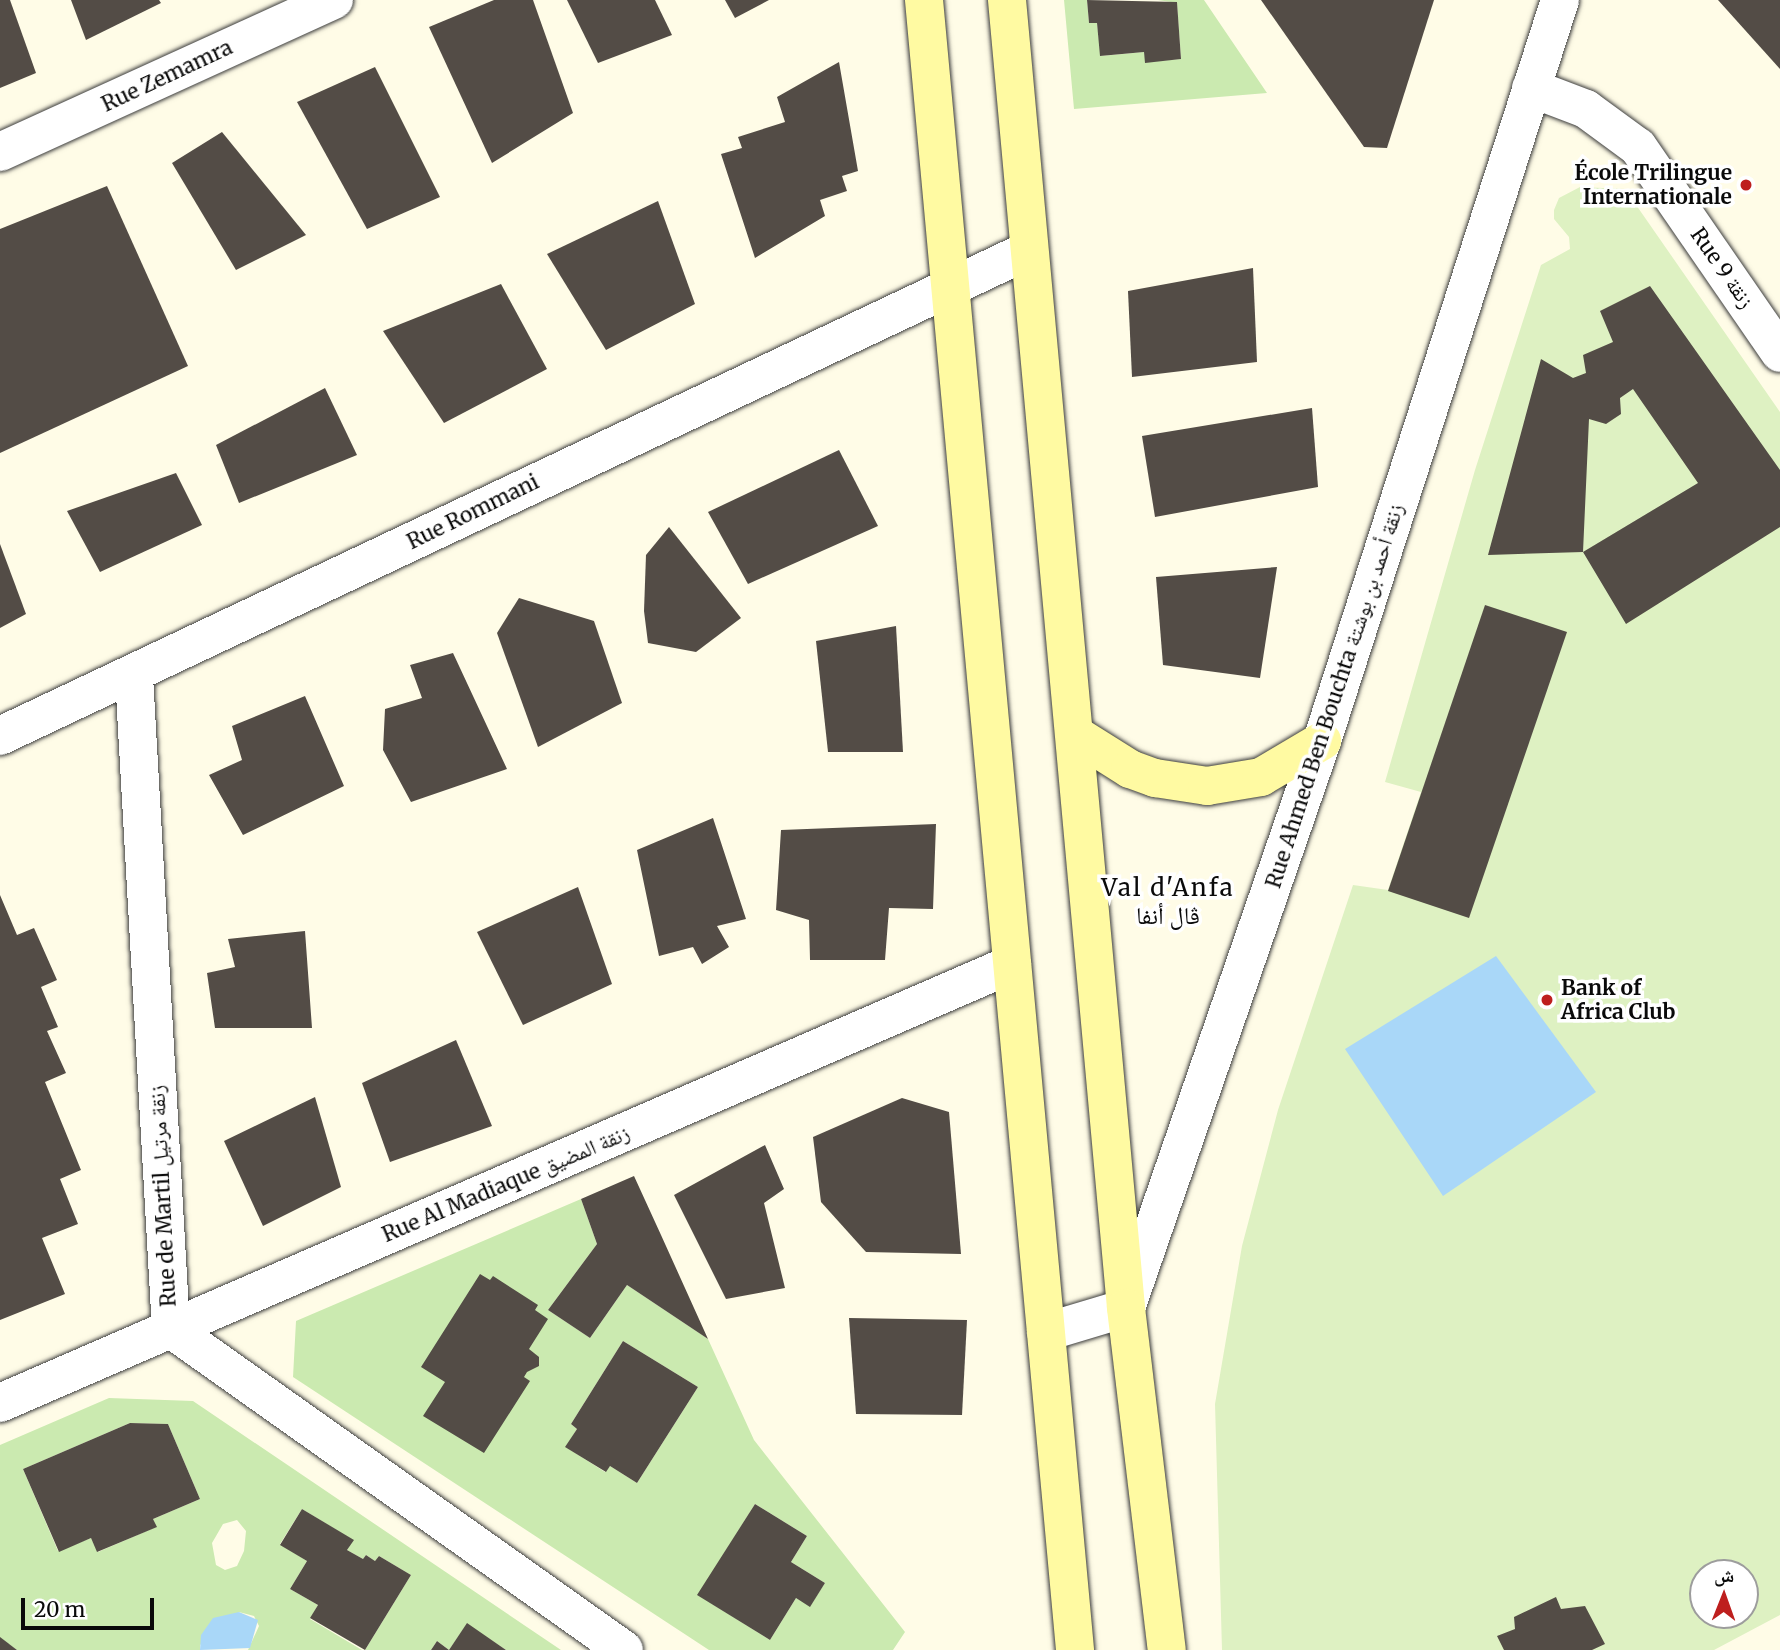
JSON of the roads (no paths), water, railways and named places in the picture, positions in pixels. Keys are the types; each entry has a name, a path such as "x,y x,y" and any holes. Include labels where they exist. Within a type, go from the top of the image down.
{"main road":[{"path":"924,0 947,289 1074,1650"},
{"path":"1007,0 1027,251 1076,735 1126,1308 1167,1650"},
{"path":"1076,735 1130,769 1155,778 1208,786 1261,777 1322,741"}],"street":[{"name":"Rue Zemamra","path":"0,152 334,0"},
{"name":"Rue Ahmed Ben Bouchta زنقة أحمد بن بوشتة","path":"1126,1308 1322,741 1560,0"},
{"name":"Rue 9 زنقة","path":"1531,88 1586,109 1638,147 1780,353"},
{"name":"Rue Rommani","path":"0,736 134,676 1027,251"},
{"name":"Rue de Martil زنقة مرتيل","path":"134,676 171,1329 624,1650"},
{"name":"Rue Al Madiaque زنقة المضيق","path":"0,1403 1012,964"},
{"path":"1046,1332 1126,1308"}],"water":[{"path":"1496,956 1596,1092 1443,1196 1345,1049"},
{"path":"239,1612 258,1620 250,1648 200,1650 201,1635 213,1618"}],"place":[{"name":"École Trilingue Internationale","path":"1746,185"},
{"name":"Bank of Africa Club","path":"1547,1000"}],"district":[{"name":"Val d'Anfa ڨال أنفا","path":"1168,902"}]}
